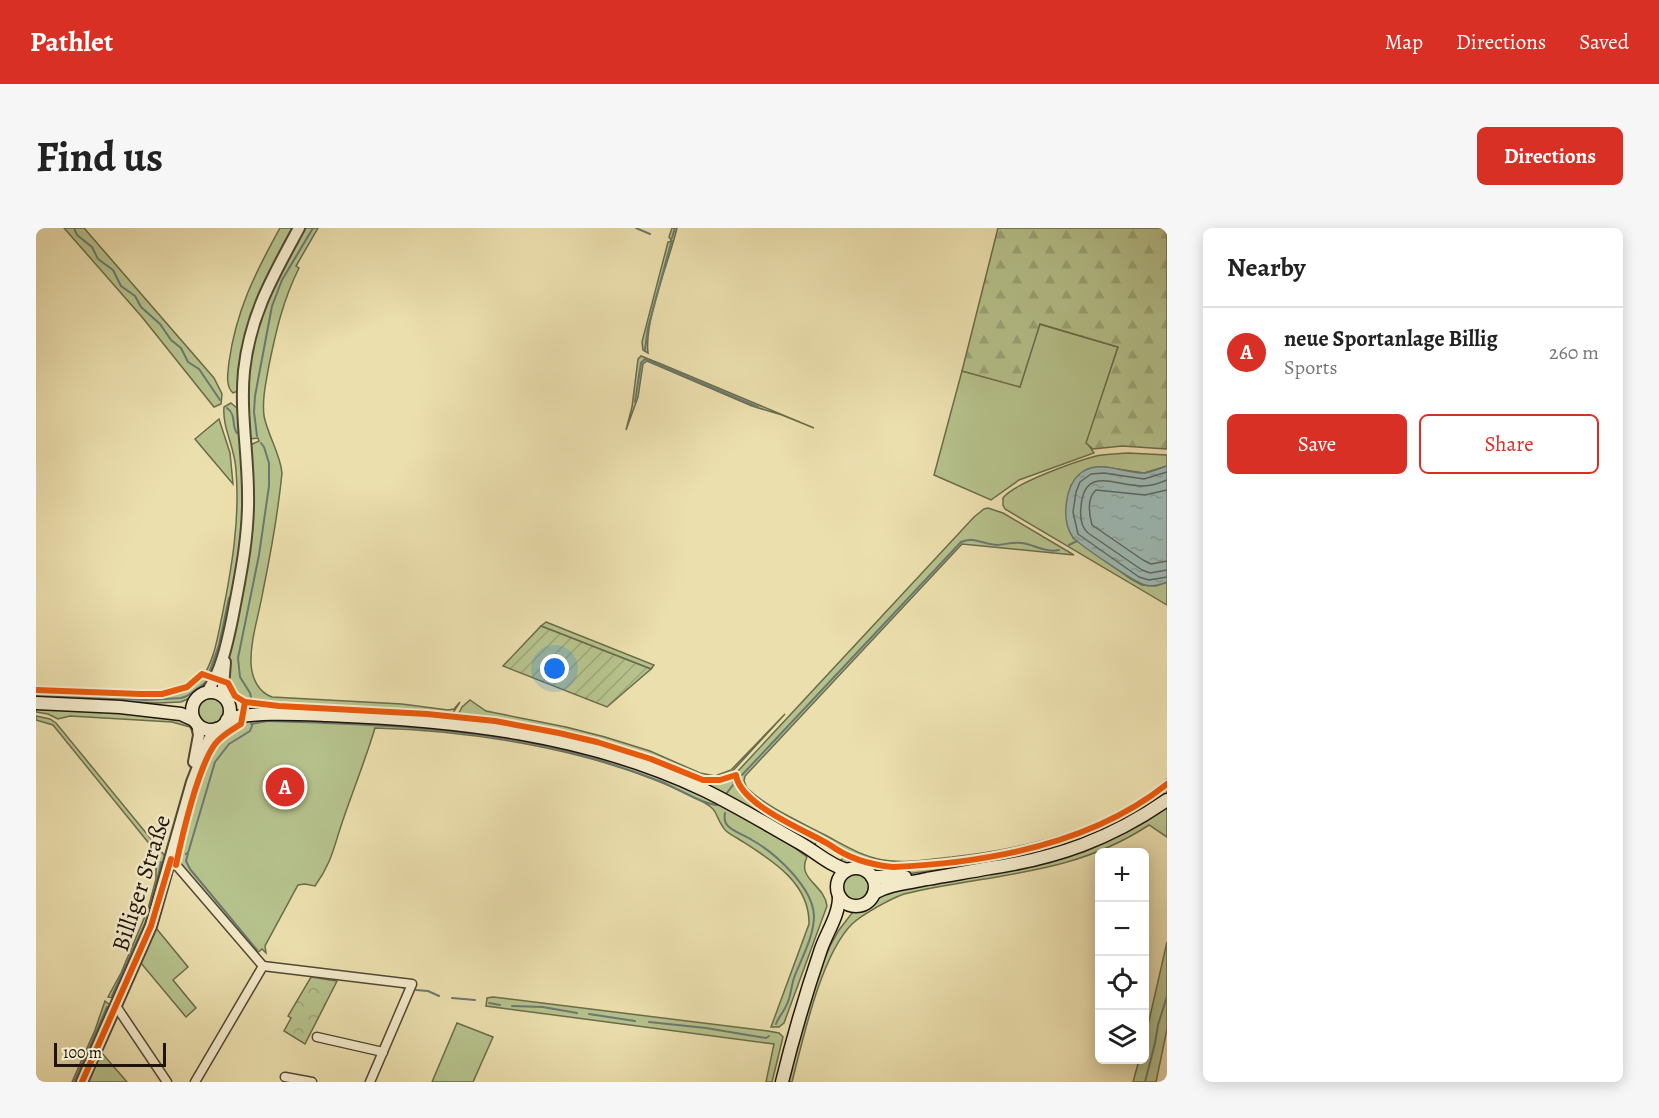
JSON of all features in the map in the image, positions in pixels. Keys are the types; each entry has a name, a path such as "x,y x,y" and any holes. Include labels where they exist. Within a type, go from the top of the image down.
{"main road":[{"path":"120,707 178,705 195,700 207,692 217,693 244,708 309,715"},
{"path":"195,700 192,710 196,722"},
{"path":"222,724 230,711 226,700"},
{"path":"36,703 120,707 182,714 207,729 243,716 309,715 462,725 523,734 574,744 638,763 684,782 733,805 833,865 847,870 861,869 872,877 884,879 951,874"},
{"path":"839,897 845,903 854,906 866,903 874,893 885,888 951,874 1017,864 1078,848 1118,831 1167,800"},
{"path":"784,835 828,871 837,883"},
{"path":"782,1082 797,1023 838,908 837,883 847,870"},
{"path":"872,877 875,886 874,893"},
{"path":"814,972 841,921 854,906"}],"street":[{"path":"226,700 223,681 247,531 248,494 243,400 247,351 264,293 298,228"},
{"path":"207,692 213,683 228,641"},
{"name":"Billiger Straße","path":"192,782 199,735 196,722"},
{"name":"Billiger Straße","path":"82,1082 151,926 192,782 209,739 222,724"},
{"path":"171,859 263,966 412,984 370,1082"},
{"path":"195,1082 263,966"},
{"path":"116,1006 167,1082"},
{"path":"321,1040 383,1052"},
{"path":"285,1077 312,1082"}],"green space":[{"path":"64,228 84,228 214,378 222,394 221,404 214,407 142,317"},
{"path":"280,228 294,228 279,255 238,391 233,393 229,387 228,374 236,326 262,261"},
{"path":"303,228 318,228 296,266 299,268 281,316 265,390 264,416 282,473 271,547 252,646 253,674 259,688 272,697 402,704 448,710 454,709 460,702 453,713 270,704 238,697 229,680 228,661 250,445 259,441 258,438 249,439 248,377 252,347 265,301"},
{"path":"672,228 677,228 653,308 648,353 643,350 642,342 668,242 672,241 669,237"},
{"path":"998,228 1167,228 1167,449 1122,446 1093,449 1086,443 1118,347 1040,324 1020,387 962,371"},
{"path":"1039,324 1118,347 1087,443 1094,453 1019,480 991,500 934,475 962,371 1020,386"},
{"path":"641,356 814,428 752,406 647,361 643,364 638,397 626,430 632,407 638,359"},
{"path":"231,403 238,409 243,455 243,531 226,629 212,676 205,673 214,653 219,631 236,525 235,462 224,415 224,407"},
{"path":"219,419 230,453 233,484 195,439"},
{"path":"1128,453 1167,455 1167,466 1144,473 1104,467 1088,469 1071,485 1067,513 1073,538 1142,585 1156,586 1167,582 1167,605 1005,509 1003,505 1003,498 1009,492 1046,473 1096,456"},
{"path":"988,508 1003,513 1074,555 962,544 745,776 744,781 747,788 774,808 853,850 867,856 900,862 981,853 1066,834 1118,811 1143,797 1167,779 1167,781 1137,803 1106,820 1073,834 1039,844 969,858 897,865 858,858 788,821 758,802 740,782 738,771 974,517"},
{"path":"546,622 654,665 651,669 541,626"},
{"path":"541,626 651,669 607,707 503,666"},
{"path":"202,677 210,681 190,698 181,702 36,699 36,692 99,696 149,695 171,692 189,686"},
{"path":"211,695 217,696 225,704 225,716 217,724 211,725 205,724 197,716 196,710 197,704 205,696"},
{"path":"470,700 486,711 605,737 650,751 700,773 715,776 731,770 785,714 730,774 723,778 707,779 597,741 536,727 461,716 459,713 462,707"},
{"path":"36,708 146,712 192,723 195,739 190,727 172,722 70,716 58,719 36,712"},
{"path":"36,716 56,723 165,856 166,862 151,917 114,998 108,997 121,973 148,909 156,879 156,852 53,725 36,720"},
{"path":"264,718 385,722 514,736 614,760 701,794 784,840 807,857 805,871 825,899 827,906 784,1023 779,1027 771,1027 809,924 803,895 785,872 727,832 714,811 705,803 668,785 587,758 501,740 458,734 375,728 326,869 315,886 298,885 265,946 266,953 262,949 256,954 178,861 197,788 214,749 245,722"},
{"path":"731,779 742,795 815,839 817,841 813,848 695,780 713,782"},
{"path":"1167,786 1167,794 1135,816 1068,847 979,865 898,875 875,873 865,866 838,862 845,857 885,868 909,868 979,859 1037,848 1091,830 1117,818"},
{"path":"1167,805 1167,837 1149,825 1106,848 1095,848 1095,853 1090,855 1030,871 904,894 857,920 841,938 822,976 792,1082 786,1082 816,979 830,946 852,913 870,906 882,893 1017,868"},
{"path":"856,873 866,877 870,887 866,897 856,901 846,897 842,887 846,877"},
{"path":"156,928 188,967 173,980 196,1008 186,1017 140,962"},
{"path":"1167,942 1167,1029 1156,1082 1133,1082 1138,1064 1149,1064 1149,1021"},
{"path":"311,977 337,981 305,1044 284,1031 291,1018 288,1016"},
{"path":"487,998 768,1031 779,1033 783,1037 772,1082 766,1082 774,1044 486,1006"},
{"path":"105,1001 111,1006 78,1082 72,1082 95,1030"},
{"path":"457,1023 493,1037 473,1082 432,1082"},
{"path":"101,1052 127,1082 88,1082"}],"water":[{"path":"1167,466 1167,582 1148,586 1139,583 1094,554 1072,536 1067,521 1066,502 1076,477 1089,468 1105,467 1145,473"}],"waterway":[{"path":"74,228 77,235 92,247 98,259 113,270 121,286 135,296 141,307 181,348 188,362 199,369 220,400"},
{"path":"257,436 255,396 272,306 282,280 313,228"},
{"path":"636,228 650,234"},
{"path":"672,238 675,228"},
{"path":"645,350 648,328 671,243"},
{"path":"635,402 641,363 645,359 758,407"},
{"path":"227,408 232,414 237,433"},
{"path":"251,697 240,677 238,658 259,555 269,486 269,463 261,443"},
{"path":"742,775 961,542 975,540 993,545 1022,543 1045,550 1059,550"},
{"path":"1069,545 1077,541"},
{"path":"209,673 219,645 229,598"},
{"path":"36,695 146,700 181,698 205,683"},
{"path":"252,724 267,721 380,725 455,732 530,743 615,765 662,782 704,802 717,805"},
{"path":"186,854 215,762 229,744 250,731 251,722"},
{"path":"726,794 733,785"},
{"path":"725,813 728,826 771,853 791,872 812,905 814,916 810,940 794,978 788,1001 776,1024"},
{"path":"188,853 186,861 190,869 257,950"},
{"path":"154,897 161,862"},
{"path":"112,996 151,906"},
{"path":"416,990 428,991 439,996"},
{"path":"1145,1082 1167,996"},
{"path":"452,998 475,1000"},
{"path":"489,1003 500,1005"},
{"path":"512,1006 543,1007 577,1013"},
{"path":"74,1082 107,1007"},
{"path":"589,1014 635,1021"},
{"path":"649,1022 766,1038 769,1036"}],"cycle path":[{"path":"36,690 162,694 187,687 202,674 228,683 235,696 245,702 427,714 495,721 559,733 651,759 703,780 720,780 736,775 740,786 749,796 775,816 844,854 868,863 893,867 929,865 1001,855 1072,836 1138,805 1167,784"},
{"path":"176,865 191,802 203,769 215,744 241,724 245,702"},
{"path":"82,1082 151,926 171,859"}],"place":[{"name":"neue Sportanlage Billig","path":"285,787"}]}
